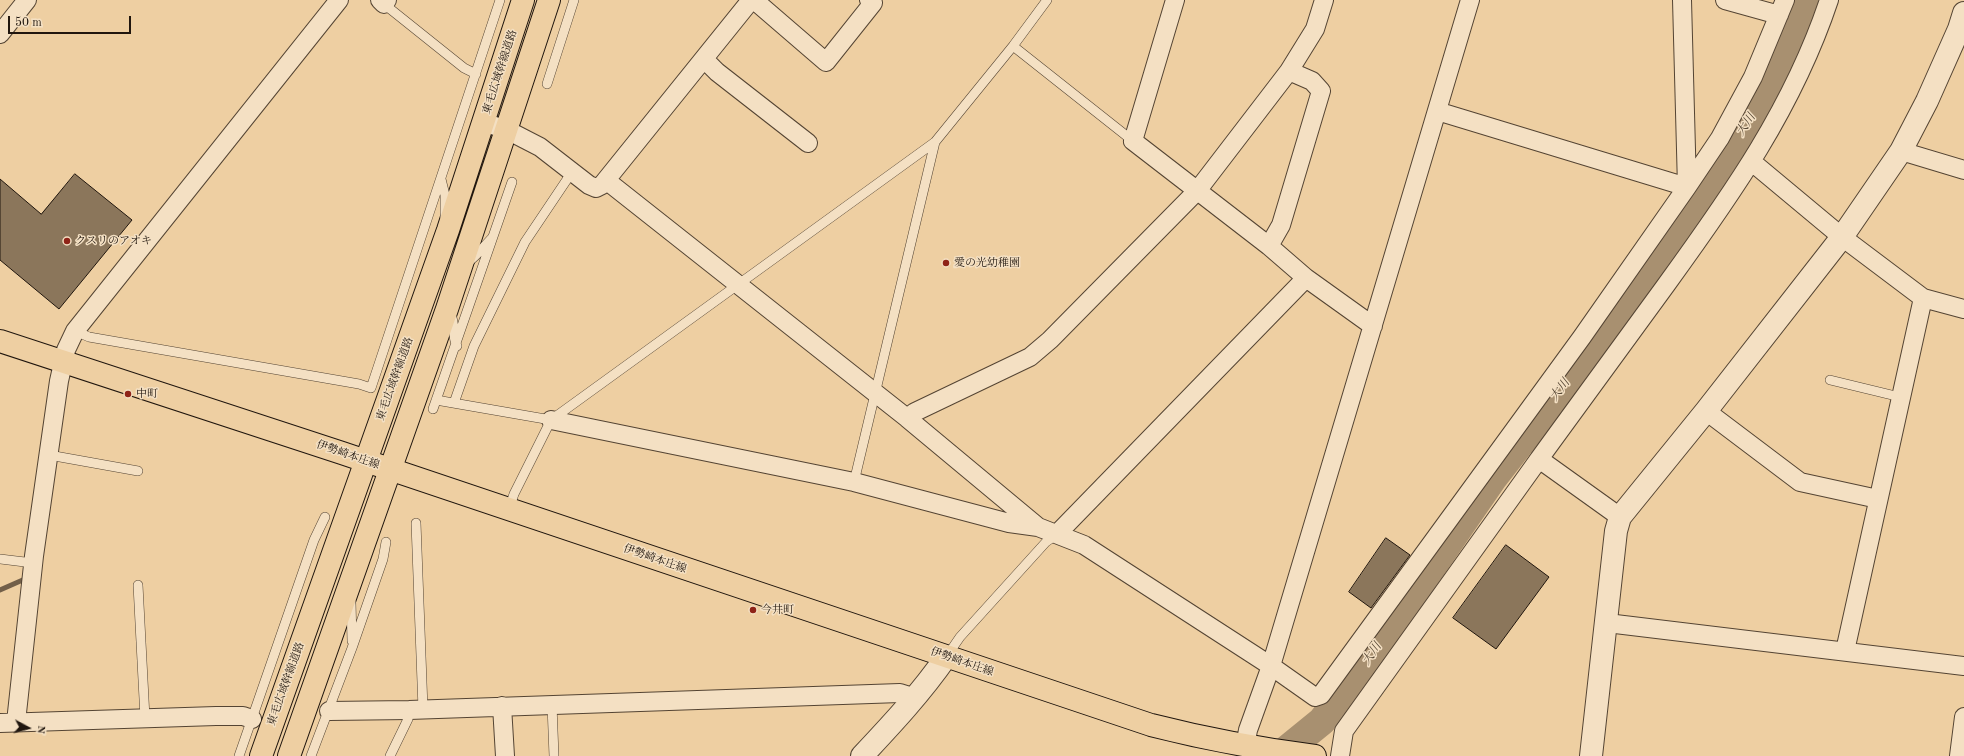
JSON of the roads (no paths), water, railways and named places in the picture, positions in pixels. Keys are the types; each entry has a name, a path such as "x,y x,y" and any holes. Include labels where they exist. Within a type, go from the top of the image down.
{"main road":[{"name":"東毛広域幹線道路","path":"261,756 267,709 365,461 406,314 448,230 523,0"},
{"path":"289,756 462,266 551,4"},
{"name":"伊勢崎本庄線","path":"0,341 390,469 1151,725 1255,748 1315,756"}],"street":[{"path":"0,34 27,0"},
{"path":"267,709 243,716 8,722 33,564 59,381 69,341 75,331 339,0"},
{"path":"483,122 507,130 540,147 589,185 596,188 607,181 752,0 826,62 873,3 869,0"},
{"path":"1175,0 1133,141 1269,246 1306,278 1373,326"},
{"path":"907,418 914,412 1030,357 1040,349 1197,191 1289,71 1315,29 1324,0"},
{"path":"1255,748 1248,730 1271,666 1470,0"},
{"path":"1682,0 1687,187"},
{"path":"551,420 854,482 1009,523 1038,527 1084,545 1271,666 1315,697 1321,695 1577,343 1720,138 1753,77 1782,8 1725,0"},
{"path":"1340,756 1344,731 1539,459 1722,208 1752,162 1781,112 1816,39 1829,0"},
{"path":"1591,756 1607,623 1616,531 1620,517 1706,411 1842,237 1901,150 1927,101 1959,29 1964,13"},
{"path":"704,59 717,72 808,143"},
{"path":"1269,246 1281,225 1321,92 1312,81 1289,71"},
{"path":"1436,111 1687,187"},
{"path":"1901,150 1964,170"},
{"path":"1752,162 1842,237 1923,298 1964,309"},
{"path":"607,181 907,418 1038,527"},
{"path":"1057,534 1306,278"},
{"path":"1845,651 1923,298"},
{"path":"1706,411 1800,482 1878,499"},
{"path":"1539,459 1620,517"},
{"path":"1607,623 1964,666"},
{"path":"862,756 916,698 934,676 946,657"},
{"path":"329,711 900,693 916,698"},
{"path":"502,706 505,756"},
{"path":"1959,756 1964,717"}],"lane":[{"path":"75,331 89,337 359,384 371,388 406,314 441,178 500,0"},
{"path":"547,84 574,0"},
{"path":"509,509 514,494 551,420 935,142 1013,46 1047,0"},
{"path":"384,1 464,68 476,74"},
{"path":"1013,46 1133,141"},
{"path":"854,482 867,434 875,393 935,142"},
{"path":"454,403 474,346 525,242 572,172"},
{"path":"441,178 445,195 444,212 448,230"},
{"path":"512,182 435,404 454,403 551,420"},
{"path":"462,266 474,258 494,236"},
{"path":"447,309 453,320 452,337 456,346"},
{"path":"1830,380 1900,397"},
{"path":"49,455 138,471"},
{"path":"239,756 267,709 314,540 326,517"},
{"path":"390,756 408,719 416,709 416,522"},
{"path":"946,657 966,631 1046,542 1057,534"},
{"path":"311,756 352,648 383,559 386,542"},
{"path":"0,559 33,564"},
{"path":"351,580 352,648"},
{"path":"138,585 145,718"},
{"path":"552,705 554,756"}],"waterway":[{"name":"大川","path":"1279,756 1322,721 1365,664 1493,478 1564,387 1659,259 1759,105 1791,41 1804,0"},
{"path":"0,590 25,579"}],"place":[{"name":"クスリのアオキ","path":"67,241"},
{"name":"愛の光幼稚園","path":"946,263"},
{"name":"中町","path":"128,394"},
{"name":"今井町","path":"753,610"}]}
